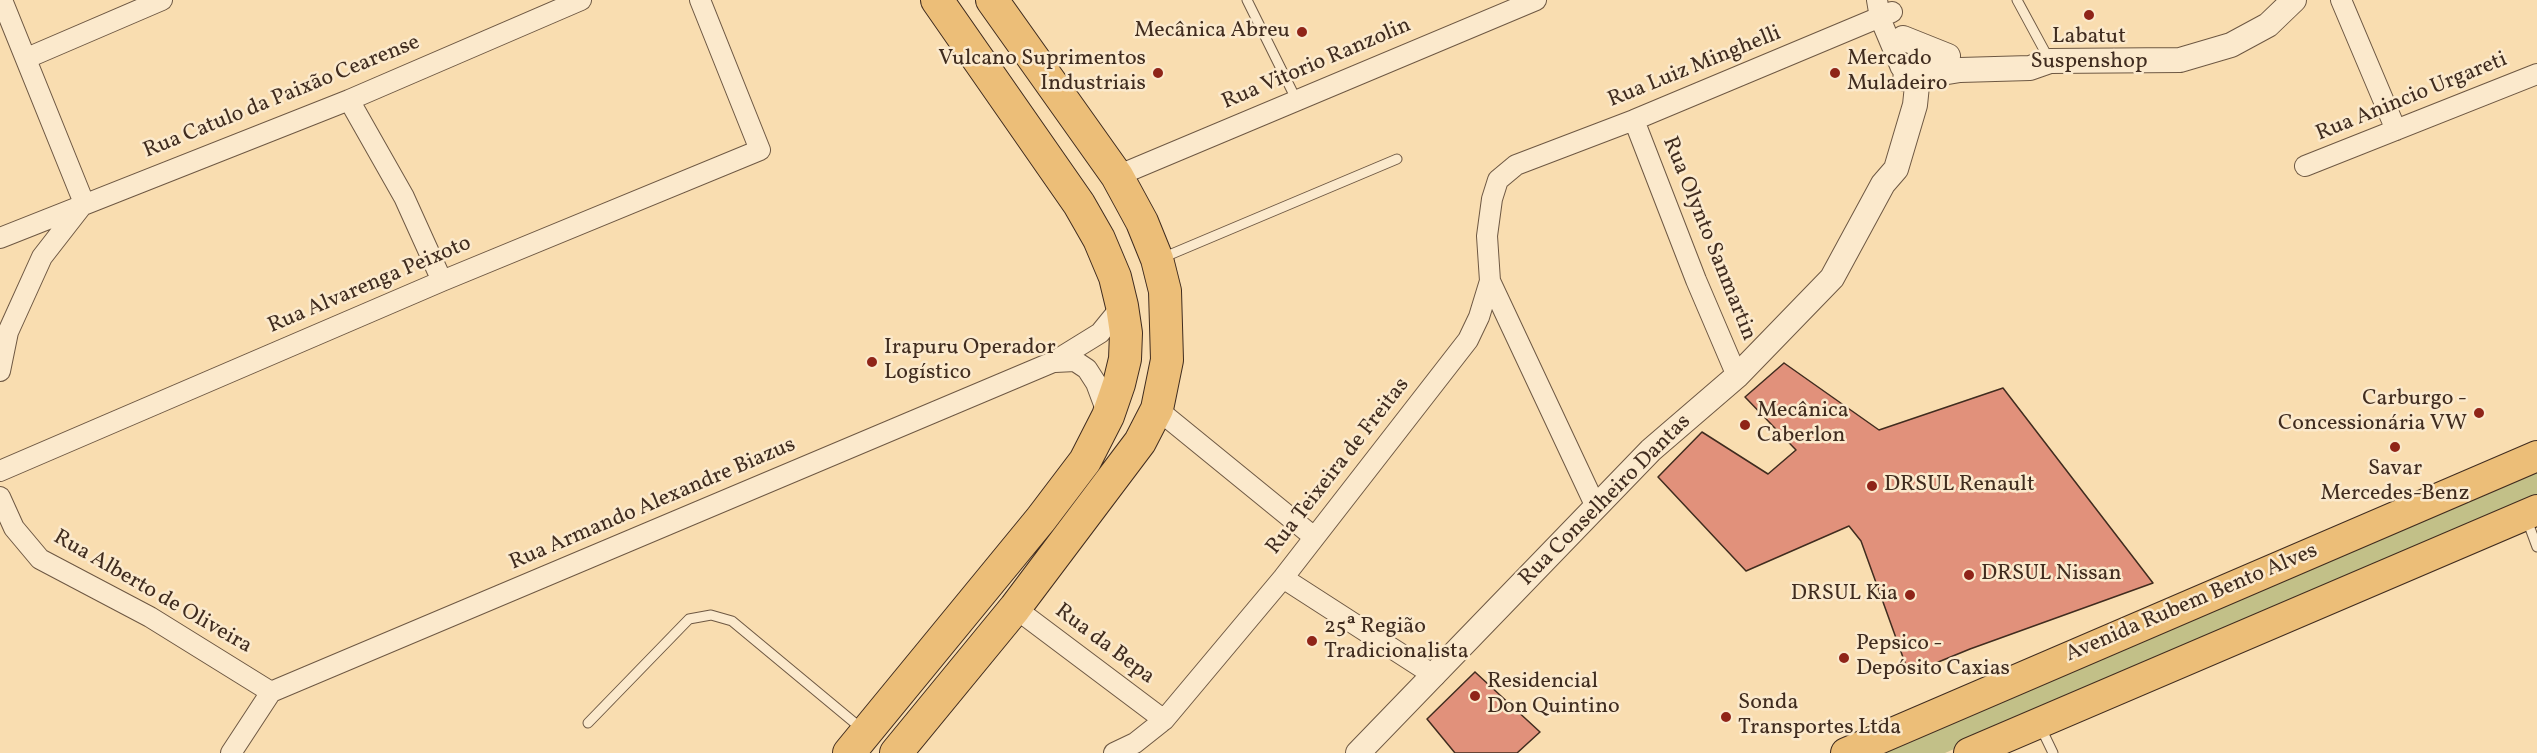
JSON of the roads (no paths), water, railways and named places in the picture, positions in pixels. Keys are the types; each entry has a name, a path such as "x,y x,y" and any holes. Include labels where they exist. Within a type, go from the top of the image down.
{"highway":[{"path":"858,742 1041,519 1085,461 1108,416 1125,358 1126,333 1122,306 1115,277 1099,239 1079,204 937,0"},
{"path":"896,753 1015,608 1112,483 1140,442 1157,409 1167,360 1166,291 1142,222 1117,176 992,0"}],"main road":[{"name":"Avenida Rubem Bento Alves","path":"1846,753 2537,456"},
{"path":"1968,753 2531,512"}],"street":[{"path":"27,58 162,0"},
{"name":"Rua Catulo da Paixão Cearense","path":"0,238 349,100 581,0"},
{"name":"Rua Alvarenga Peixoto","path":"0,471 442,281 760,150 700,0"},
{"name":"Rua Vitorio Ranzolin","path":"1117,176 1536,0"},
{"path":"1910,71 2028,53 2050,61 2180,60 2231,45 2268,25 2294,0"},
{"path":"2341,0 2396,130"},
{"path":"0,371 8,333 42,257 84,203 27,58 2,7"},
{"path":"1882,8 1903,38 1910,71"},
{"path":"1882,8 1910,71"},
{"name":"Rua Luiz Minghelli","path":"1516,165 1634,120 1882,8"},
{"path":"1903,38 1954,63"},
{"path":"1915,105 1954,63"},
{"name":"Rua Conselheiro Dantas","path":"1358,753 1435,676 1651,450 1737,376 1832,278 1882,184 1896,169 1915,105 1910,71"},
{"name":"Rua Conselheiro Dantas","path":"1882,184 1883,167 1910,71"},
{"name":"Rua Anincio Urgareti","path":"2306,166 2537,74"},
{"path":"349,100 404,197 442,281"},
{"name":"Rua Olynto Sanmartin","path":"1634,120 1696,280 1737,376"},
{"name":"Rua Teixeira de Freitas","path":"1114,753 1136,743 1164,720 1283,578 1468,340 1479,317 1490,281 1487,237 1492,199 1498,180 1516,165"},
{"path":"1490,281 1596,507"},
{"name":"Rua Armando Alexandre Biazus","path":"271,692 1053,362 1100,333 1122,306"},
{"name":"Rua Armando Alexandre Biazus","path":"1053,362 1075,361 1087,369 1099,391 1108,416"},
{"path":"1157,409 1314,537"},
{"name":"Rua Alberto de Oliveira","path":"0,497 14,528 40,558 150,617 271,692"},
{"path":"1283,578 1435,676"},
{"name":"Rua da Bepa","path":"1015,608 1164,720"},
{"path":"231,753 271,692"}],"lane":[{"path":"1247,0 1296,99"},
{"path":"2017,0 2050,61"},
{"path":"1157,260 1397,159"},
{"path":"2531,512 2537,547"},
{"path":"588,723 689,620 711,615 732,621 858,742"},
{"path":"2039,723 2053,753"}],"place":[{"name":"Labatut Suspenshop","path":"2089,15"},
{"name":"Mecânica Abreu","path":"1302,32"},
{"name":"Vulcano Suprimentos Industriais","path":"1158,73"},
{"name":"Mercado Muladeiro","path":"1835,73"},
{"name":"Irapuru Operador Logístico","path":"872,362"},
{"name":"Carburgo - Concessionária VW","path":"2479,413"},
{"name":"Mecânica Caberlon","path":"1745,425"},
{"name":"Savar Mercedes-Benz","path":"2395,447"},
{"name":"DRSUL Renault","path":"1872,486"},
{"name":"DRSUL Nissan","path":"1969,575"},
{"name":"DRSUL Kia","path":"1910,595"},
{"name":"25ª Região Tradicionalista","path":"1312,641"},
{"name":"Pepsico - Depósito Caxias","path":"1844,658"},
{"name":"Residencial Don Quintino","path":"1475,696"},
{"name":"Sonda Transportes Ltda","path":"1726,717"}]}
